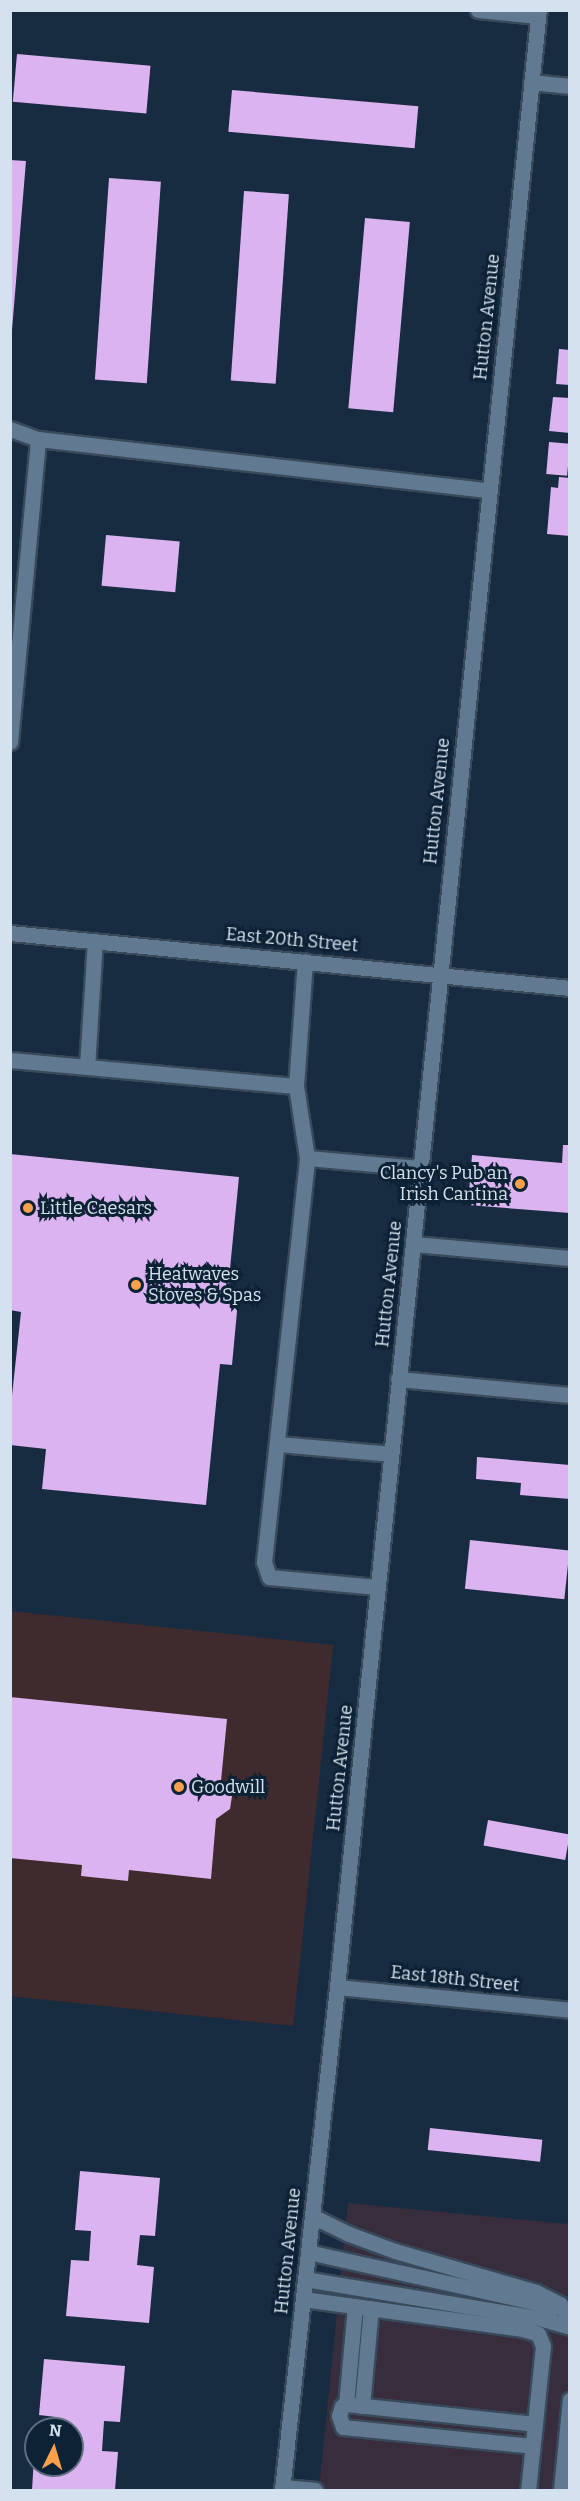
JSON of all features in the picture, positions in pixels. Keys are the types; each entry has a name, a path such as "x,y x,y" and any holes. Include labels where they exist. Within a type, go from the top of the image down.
{"main road":[{"path":"478,10 538,13"},
{"name":"Hutton Avenue","path":"282,2489 337,1987 538,13"},
{"path":"531,82 570,86"},
{"path":"10,429 38,439 489,490"},
{"path":"10,742 38,439"},
{"name":"East 20th Street","path":"10,933 570,988"},
{"path":"87,1067 95,941"},
{"path":"305,961 296,1086 307,1158 264,1562 269,1576 377,1587"},
{"path":"10,1060 296,1086"},
{"path":"307,1158 420,1168"},
{"path":"413,1244 570,1258"},
{"path":"398,1379 570,1395"},
{"path":"277,1444 391,1454"},
{"name":"East 18th Street","path":"337,1987 570,2010"},
{"path":"305,2279 568,2325 566,2314 560,2304 536,2292 395,2251 349,2234 312,2216"},
{"path":"308,2252 538,2303 550,2311 549,2320"},
{"path":"303,2299 523,2329 538,2334 543,2346 528,2490"},
{"path":"346,2404 355,2306"},
{"path":"362,2406 371,2308"},
{"path":"561,2490 570,2399"},
{"path":"532,2446 346,2428 339,2422 339,2416 342,2406 346,2404 535,2424"},
{"path":"282,2489 315,2490"}],"shaded area":[{"path":"10,1611 333,1645 293,2026 10,1996"},
{"path":"348,2203 569,2224 569,2490 319,2490"}],"building":[{"path":"17,54 150,66 146,113 13,102"},
{"path":"232,90 418,106 415,148 228,132"},
{"path":"10,160 26,161 12,330 10,330"},
{"path":"109,178 161,182 147,383 95,380"},
{"path":"244,191 289,194 276,384 231,381"},
{"path":"365,218 410,222 393,412 348,408"},
{"path":"559,349 570,350 570,385 556,384"},
{"path":"553,397 570,398 570,433 549,431"},
{"path":"549,442 570,444 567,476 546,474"},
{"path":"559,477 570,478 570,536 547,534 551,487 558,488"},
{"path":"106,535 180,541 175,592 102,586"},
{"name":"Clancy's Pub an Irish Cantina","path":"563,1145 570,1145 570,1213 468,1205 472,1155 562,1163"},
{"path":"10,1154 239,1177 228,1289 239,1290 232,1365 220,1364 206,1505 42,1489 46,1449 10,1445 10,1414 21,1312 10,1310"},
{"path":"477,1457 570,1465 570,1499 520,1495 521,1483 476,1479"},
{"path":"470,1540 569,1550 564,1599 465,1589"},
{"path":"10,1697 227,1719 221,1781 232,1796 230,1809 216,1819 211,1879 129,1870 128,1881 81,1876 82,1865 10,1858"},
{"path":"488,1820 570,1834 565,1860 483,1846"},
{"path":"430,2128 542,2140 540,2162 428,2150"},
{"path":"80,2171 160,2178 155,2236 140,2235 137,2265 154,2267 149,2323 66,2316 71,2260 89,2261 91,2231 75,2230"},
{"path":"44,2359 125,2366 120,2422 104,2421 102,2451 118,2452 115,2490 32,2490 33,2477 84,2477 84,2417 39,2415"}],"place":[{"name":"Clancy's Pub an Irish Cantina","path":"520,1184"},
{"name":"Little Caesars","path":"28,1208"},
{"name":"Heatwaves Stoves & Spas","path":"136,1285"},
{"name":"Goodwill","path":"179,1787"}]}
